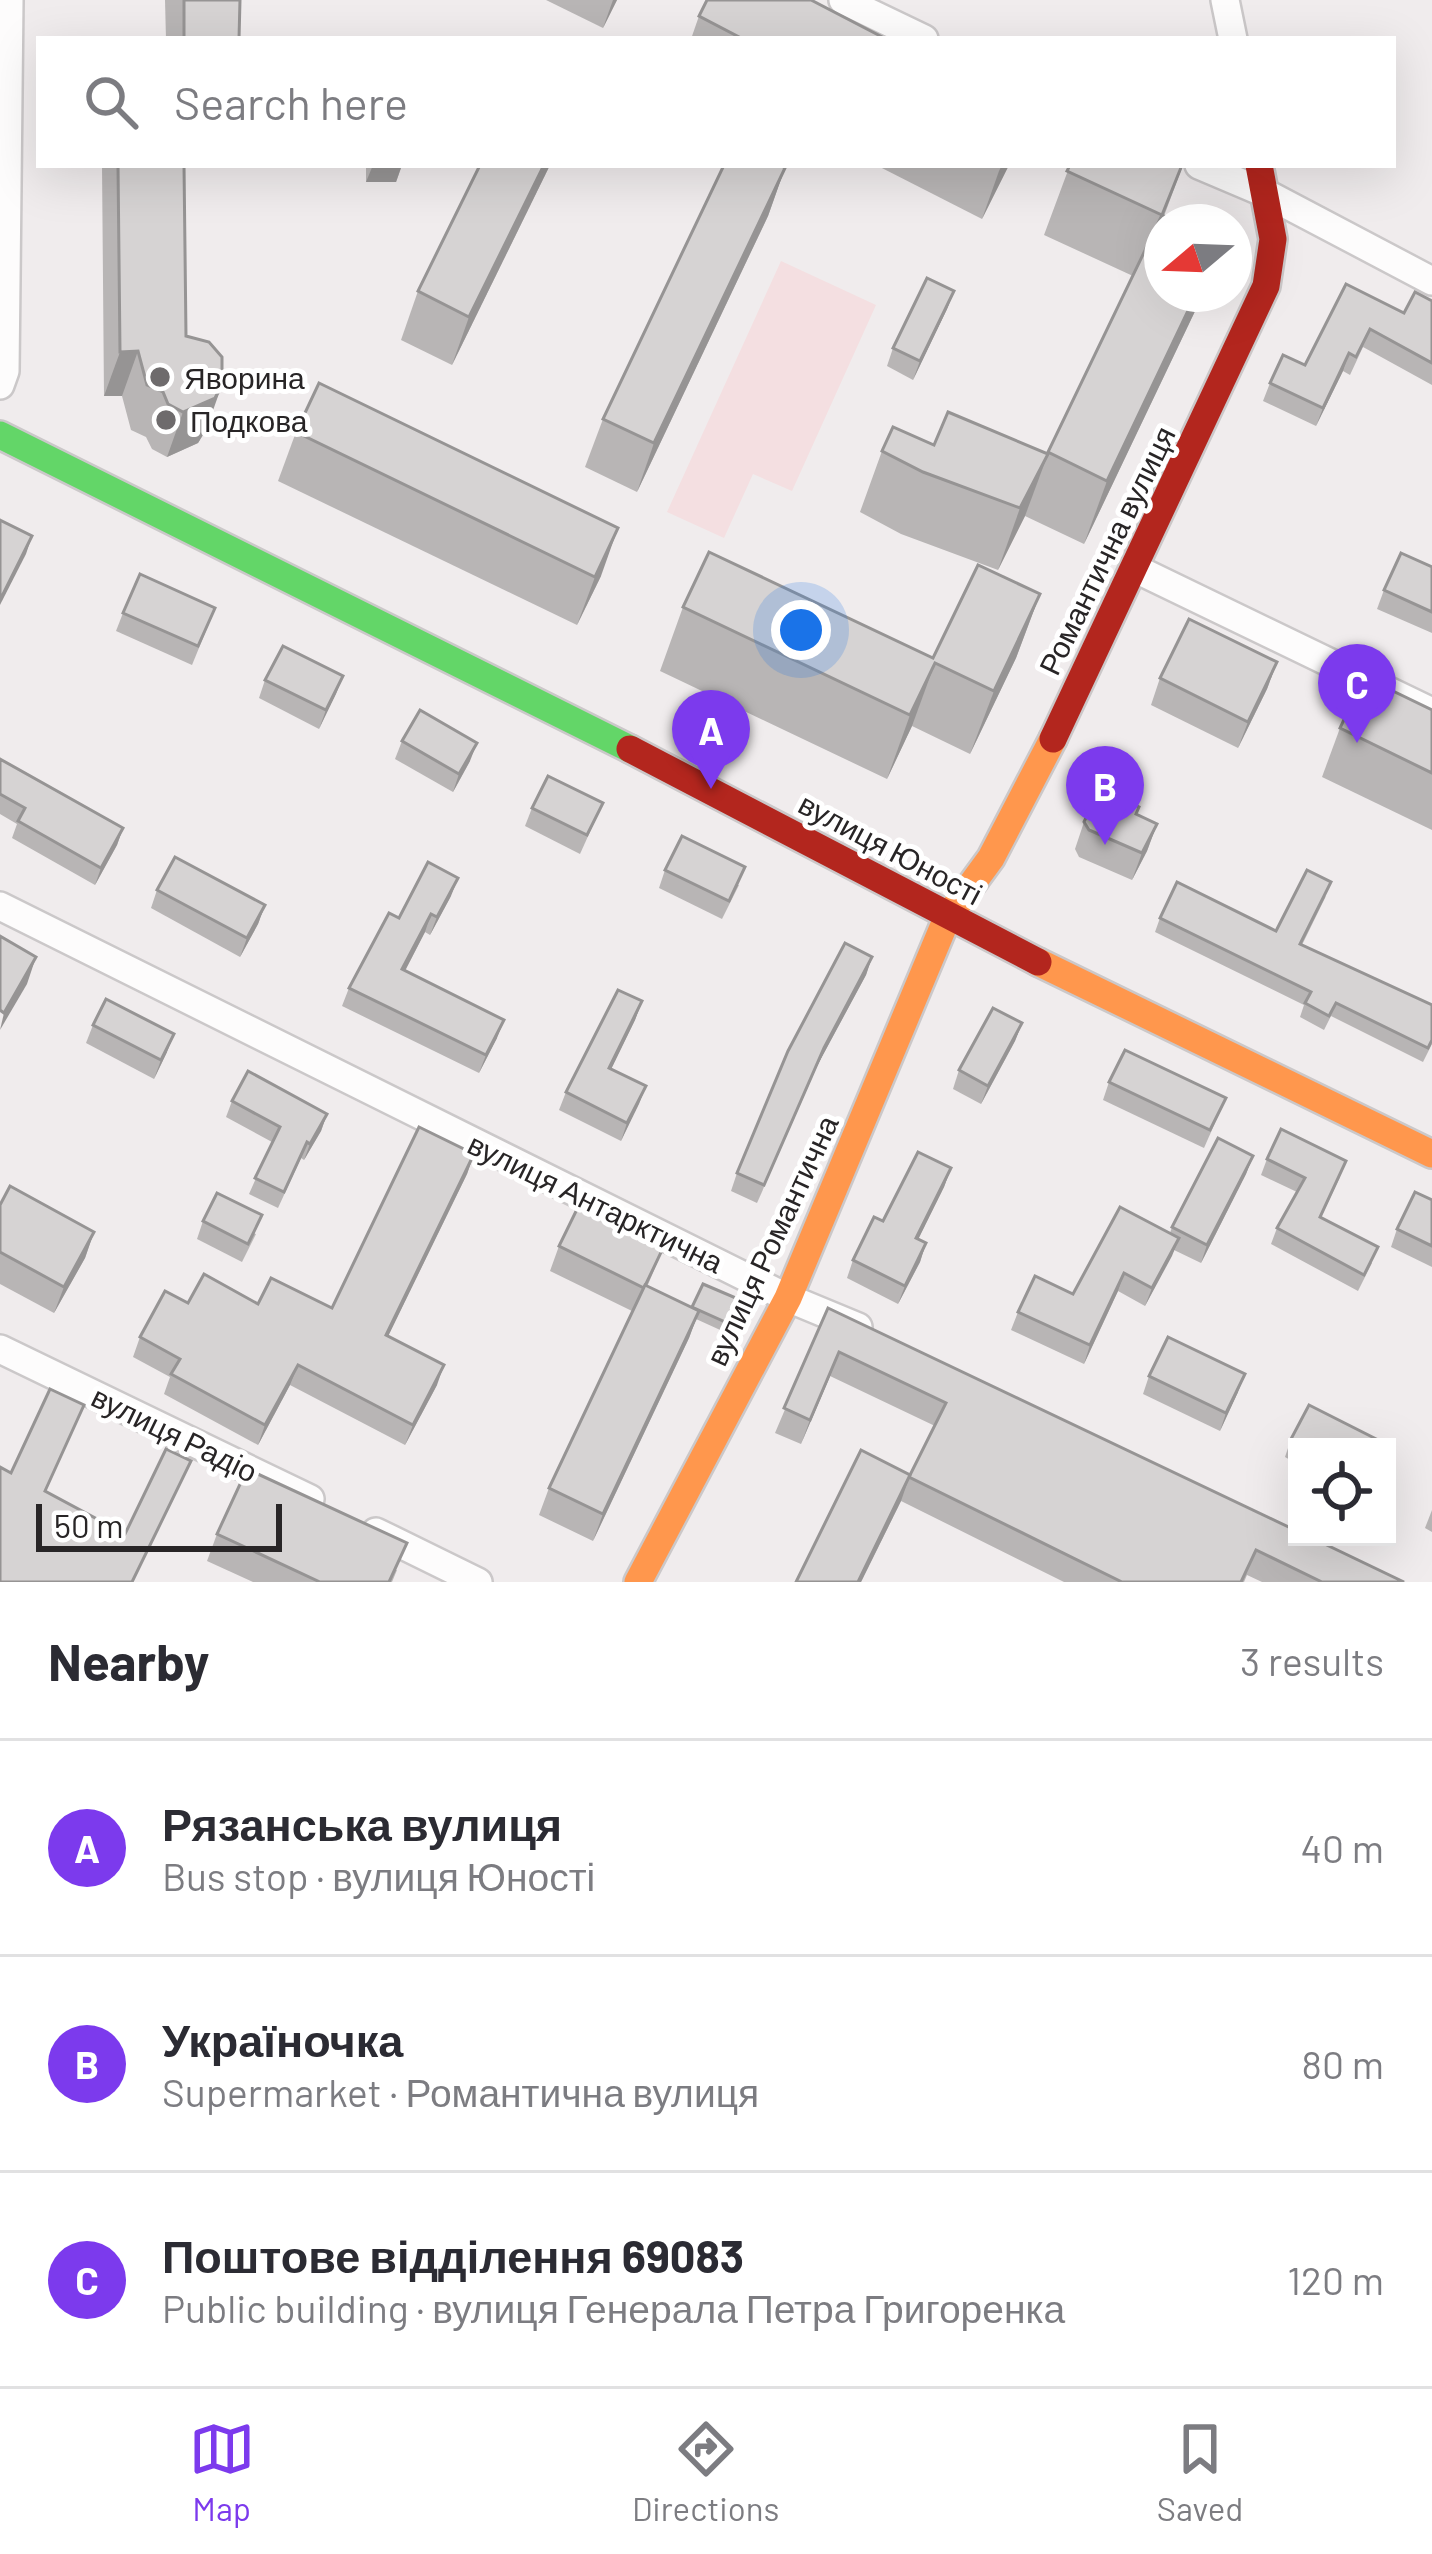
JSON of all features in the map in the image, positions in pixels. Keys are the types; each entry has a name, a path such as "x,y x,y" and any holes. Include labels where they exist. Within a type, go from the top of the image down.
{"street":[{"path":"0,385 5,370 9,0"},
{"path":"844,0 918,36"},
{"path":"1225,0 1232,36"},
{"path":"1212,168 1262,179 1432,281"},
{"name":"Романтична вулиця","path":"947,917 973,888 1007,834 1266,286 1273,239 1262,179"},
{"name":"вулиця Юності","path":"0,435 711,789 947,917 1432,1154"},
{"path":"1136,569 1432,712"},
{"name":"вулиця Антарктична","path":"0,906 788,1298 879,1337"},
{"name":"вулиця Романтична","path":"638,1582 788,1298 947,917"},
{"name":"вулиця Радіо","path":"0,1349 478,1582"}],"shaded area":[{"path":"781,261 876,305 792,491 753,474 724,538 667,512"}],"building":[{"path":"184,0 240,0 239,36 184,36"},
{"path":"707,0 811,0 880,36 737,36 699,16"},
{"path":"118,168 184,168 186,336 209,342 222,357 222,385 215,398 183,412 168,404 163,392 147,385 138,351 120,352"},
{"path":"479,168 543,168 469,317 418,291"},
{"path":"723,168 785,168 654,443 603,419"},
{"path":"1181,168 1166,204 1144,207 1067,171"},
{"path":"1144,252 1144,312 1187,312 1107,481 1048,452"},
{"path":"927,278 954,291 920,361 893,348"},
{"path":"1346,284 1404,313 1415,292 1432,301 1432,363 1370,329 1356,357 1349,353 1323,408 1270,383 1283,355 1305,365"},
{"path":"319,383 618,528 595,577 296,432"},
{"path":"948,412 1048,454 1020,508 923,472 882,451 893,427 934,445"},
{"path":"0,520 32,536 0,600"},
{"path":"709,552 933,658 978,565 1040,594 994,691 935,663 910,715 683,607"},
{"path":"1401,553 1432,567 1432,612 1384,590"},
{"path":"140,574 215,608 198,646 123,613"},
{"path":"1189,619 1277,662 1248,722 1160,678"},
{"path":"283,646 343,676 326,710 265,680"},
{"path":"1364,677 1432,710 1432,773 1340,728"},
{"path":"420,710 477,743 459,774 402,741"},
{"path":"0,759 123,828 101,868 18,821 25,808 0,794"},
{"path":"548,776 603,803 587,835 532,808"},
{"path":"1100,787 1139,807 1136,814 1157,824 1142,853 1089,830 1084,822"},
{"path":"682,836 745,867 729,901 665,870"},
{"path":"175,857 265,905 247,938 157,890"},
{"path":"428,862 458,878 437,917 431,914 402,969 504,1020 486,1055 349,988 389,913 399,918"},
{"path":"1307,870 1331,882 1300,944 1432,1005 1428,1048 1336,1003 1329,1016 1305,1003 1311,992 1160,918 1177,882 1276,931"},
{"path":"0,936 36,957 4,1013 0,1010"},
{"path":"845,943 872,957 824,1048 764,1185 737,1173 788,1051"},
{"path":"618,990 642,1001 609,1068 646,1086 627,1123 566,1092"},
{"path":"106,999 174,1034 161,1060 93,1025"},
{"path":"993,1008 1022,1023 988,1086 959,1070"},
{"path":"1125,1050 1226,1098 1210,1130 1109,1082"},
{"path":"248,1071 327,1114 310,1144 307,1142 284,1192 255,1178 280,1127 232,1101"},
{"path":"419,1127 474,1154 386,1335 444,1365 413,1425 298,1365 265,1425 171,1374 180,1359 140,1337 165,1291 188,1303 204,1274 258,1304 271,1278 332,1308"},
{"path":"1281,1129 1346,1161 1320,1217 1378,1247 1364,1275 1277,1228 1305,1178 1267,1159"},
{"path":"1218,1138 1253,1156 1207,1245 1172,1227"},
{"path":"918,1152 951,1168 916,1238 926,1243 905,1286 853,1260 874,1217 883,1221"},
{"path":"10,1186 94,1232 64,1287 0,1252 0,1205"},
{"path":"1415,1192 1432,1200 1432,1246 1397,1229"},
{"path":"217,1193 262,1215 248,1244 203,1221"},
{"path":"580,1203 665,1244 644,1288 559,1246"},
{"path":"1120,1207 1179,1238 1152,1288 1124,1273 1090,1345 1018,1312 1035,1276 1073,1294"},
{"path":"703,1284 743,1301 732,1325 692,1307"},
{"path":"645,1285 699,1311 603,1514 549,1488"},
{"path":"828,1308 1288,1527 1288,1546 1329,1546 1404,1582 1322,1582 1256,1550 1241,1582 1122,1582 909,1477 946,1403 839,1352 810,1420 784,1408"},
{"path":"1168,1337 1245,1374 1226,1413 1149,1376"},
{"path":"50,1389 84,1405 45,1491 125,1534 166,1449 191,1461 132,1582 0,1582 0,1467 11,1473"},
{"path":"1309,1405 1374,1438 1292,1438"},
{"path":"861,1450 910,1475 858,1582 796,1582"},
{"path":"247,1469 407,1543 389,1582 320,1582 217,1534"}],"traffic: fast":[{"path":"0,435 630,749"}],"traffic: slow":[{"path":"638,1582 788,1298 947,918 991,858 1053,739"},
{"path":"1038,962 1432,1154"}],"traffic: jam":[{"path":"1053,739 1266,286 1273,239 1260,168"},
{"path":"630,749 1038,962"}],"place":[{"name":"Яворина","path":"160,377"},
{"name":"Подкова","path":"166,420"},
{"name":"Поштове відділення 69083","path":"1357,743"},
{"name":"Рязанська вулиця","path":"711,789"},
{"name":"Україночка","path":"1105,845"}]}
